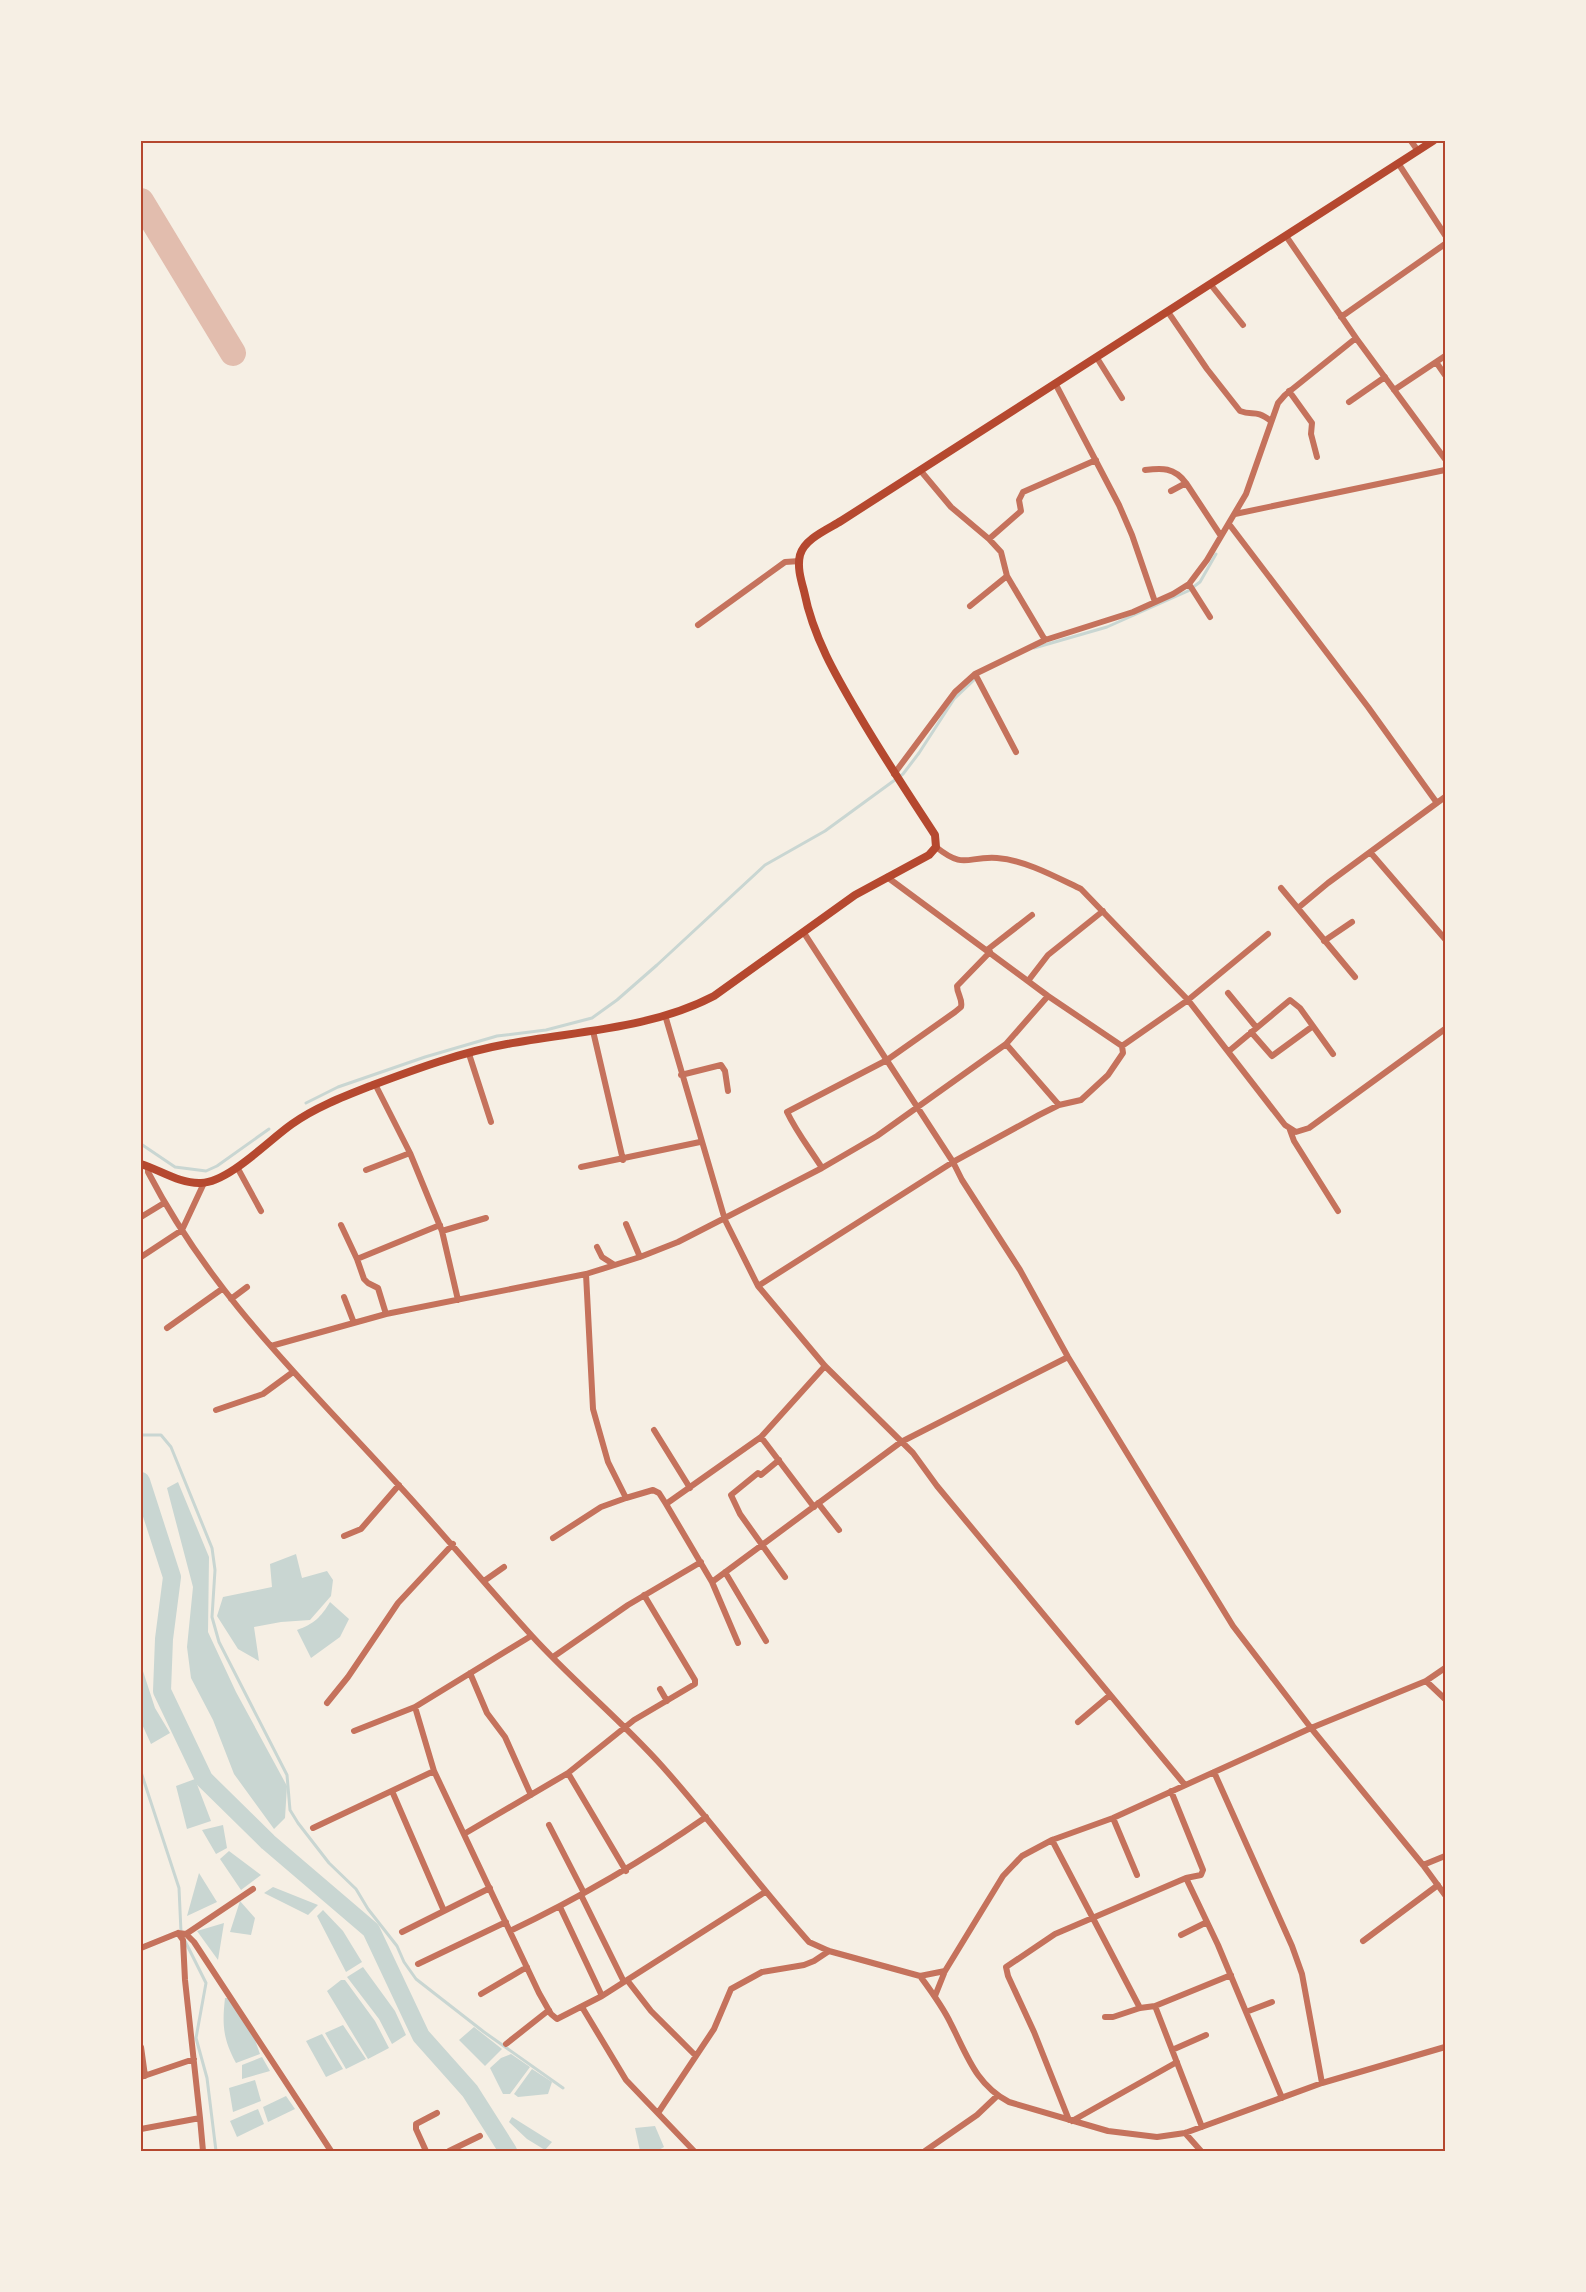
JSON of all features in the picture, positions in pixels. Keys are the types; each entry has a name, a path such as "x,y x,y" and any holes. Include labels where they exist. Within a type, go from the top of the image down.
{"main road":[{"path":"144,1165 188,1182 204,1183 237,1167 292,1124 329,1103 375,1084 506,1044 593,1031 665,1016 712,997 855,895 928,855 936,847 935,835 897,778 821,647 808,614 800,574 803,549 807,544 920,470 1433,141"}],"street":[{"path":"1411,141 1418,151"},
{"path":"1398,163 1445,235"},
{"path":"1286,236 1356,338 1445,459"},
{"path":"1341,316 1445,244"},
{"path":"1211,285 1243,325"},
{"path":"1168,312 1207,369 1240,411 1257,412 1271,421"},
{"path":"897,778 901,768 955,692 976,677 1045,640 1111,620 1192,588 1235,514 1254,474 1278,403 1289,391 1356,338"},
{"path":"1394,390 1445,356"},
{"path":"1097,358 1122,398"},
{"path":"1436,362 1445,375"},
{"path":"1349,402 1385,377"},
{"path":"1055,383 1132,535 1155,602"},
{"path":"1289,391 1311,421 1311,434 1317,457"},
{"path":"988,539 1021,512 1019,500 1023,492 1096,460"},
{"path":"1145,470 1163,468 1176,472 1186,483 1221,536"},
{"path":"920,470 951,507 1003,555 1007,576 1045,640"},
{"path":"1235,514 1445,470"},
{"path":"1171,490 1186,483"},
{"path":"1229,524 1368,707 1437,803"},
{"path":"698,625 785,562 800,561"},
{"path":"970,606 1007,576"},
{"path":"1192,588 1210,616"},
{"path":"976,677 1016,752"},
{"path":"1298,908 1328,883 1445,797"},
{"path":"936,847 954,860 997,858 1047,874 1081,889 1188,1000 1230,1051 1290,1130 1294,1141 1338,1211"},
{"path":"1370,852 1445,939"},
{"path":"758,1287 953,1162 1059,1105 1076,1102 1087,1096 1120,1061 1123,1053 1122,1046 1048,996 887,877"},
{"path":"1281,888 1355,977"},
{"path":"1028,981 1048,955 1103,911"},
{"path":"822,1168 799,1137 787,1112 887,1060 962,1007 957,986 989,951 1032,915"},
{"path":"1324,941 1352,922"},
{"path":"804,933 953,1162 962,1180 1020,1270 1068,1357 1233,1626 1311,1728 1445,1895"},
{"path":"1122,1046 1188,1000 1268,934"},
{"path":"1228,993 1272,1056 1313,1026"},
{"path":"271,1346 386,1314 586,1274 640,1257 725,1220 822,1168 918,1109 1006,1044 1048,996"},
{"path":"1230,1051 1290,1000 1296,1003 1333,1054"},
{"path":"665,1016 700,1142 725,1220 758,1287 825,1366 902,1442 1185,1785"},
{"path":"1290,1130 1301,1132 1309,1128 1445,1029"},
{"path":"593,1031 623,1160"},
{"path":"1006,1044 1059,1105"},
{"path":"469,1054 491,1122"},
{"path":"681,1075 721,1065 725,1071 729,1091"},
{"path":"375,1084 410,1153 441,1228 458,1300"},
{"path":"581,1167 700,1142"},
{"path":"366,1170 410,1153"},
{"path":"144,1165 190,1245 222,1289 293,1372 453,1544 531,1635 659,1762 809,1942 920,1976 945,1971"},
{"path":"237,1167 261,1212"},
{"path":"141,1257 182,1230 204,1183"},
{"path":"141,1217 164,1203"},
{"path":"357,1258 441,1228 486,1218"},
{"path":"626,1224 640,1257"},
{"path":"341,1225 368,1283 378,1287 386,1314"},
{"path":"597,1247 602,1257 613,1264"},
{"path":"586,1274 593,1409 608,1462 626,1498"},
{"path":"231,1299 247,1287"},
{"path":"167,1328 222,1289"},
{"path":"344,1297 354,1323"},
{"path":"712,1582 902,1442 1068,1357"},
{"path":"666,1504 761,1437 825,1366"},
{"path":"216,1410 263,1394 293,1372"},
{"path":"654,1430 690,1488"},
{"path":"761,1437 839,1530"},
{"path":"779,1460 730,1495 761,1546 785,1577"},
{"path":"344,1536 361,1529 399,1485"},
{"path":"553,1538 601,1507 652,1490 659,1493 712,1582 738,1643"},
{"path":"327,1703 348,1677 398,1603 453,1544"},
{"path":"553,1657 644,1595 700,1562"},
{"path":"484,1581 504,1567"},
{"path":"725,1572 766,1641"},
{"path":"464,1834 568,1773 624,1727 691,1688 695,1680 644,1595"},
{"path":"354,1731 414,1707 531,1635"},
{"path":"935,1996 945,1971 1012,1865 1022,1856 1052,1840 1113,1818 1311,1728 1426,1681 1445,1668"},
{"path":"470,1673 487,1713 505,1737 531,1795"},
{"path":"1426,1681 1445,1699"},
{"path":"660,1689 667,1701"},
{"path":"1078,1722 1110,1695"},
{"path":"414,1707 434,1771 527,1967 554,2017 560,2019 626,1981 765,1892"},
{"path":"313,1828 434,1771"},
{"path":"1214,1772 1292,1946 1302,1974 1322,2083"},
{"path":"568,1773 626,1871"},
{"path":"392,1791 444,1911"},
{"path":"1071,2120 1008,1977 1006,1967 1055,1934 1186,1878 1201,1875 1203,1870 1172,1791"},
{"path":"510,1931 626,1871 706,1817"},
{"path":"1113,1818 1137,1875"},
{"path":"549,1825 626,1981 651,2011 696,2056"},
{"path":"1052,1840 1140,2008"},
{"path":"1423,1865 1445,1856"},
{"path":"1186,1878 1231,1975 1282,2098"},
{"path":"1363,1941 1438,1885"},
{"path":"402,1932 490,1888"},
{"path":"141,1948 181,1934 253,1889"},
{"path":"560,1907 602,1995"},
{"path":"418,1964 506,1922"},
{"path":"1181,1935 1207,1922"},
{"path":"181,1934 203,2151"},
{"path":"181,1934 194,1942 331,2151"},
{"path":"658,2113 714,2029 731,1989 762,1972 804,1965 829,1950"},
{"path":"481,1994 527,1967"},
{"path":"1105,2018 1155,2006 1231,1975"},
{"path":"920,1976 951,2023 972,2068 997,2096 1009,2102 1108,2131 1139,2136 1157,2137 1185,2133 1322,2083 1445,2047"},
{"path":"1246,2012 1272,2002"},
{"path":"1155,2006 1202,2127"},
{"path":"582,2007 626,2080 694,2151"},
{"path":"506,2044 549,2010"},
{"path":"1172,2050 1206,2035"},
{"path":"141,2047 143,2076 194,2059"},
{"path":"1071,2120 1177,2062"},
{"path":"926,2151 977,2115 997,2096"},
{"path":"426,2151 416,2124 437,2113"},
{"path":"141,2129 200,2118"},
{"path":"1185,2133 1201,2151"},
{"path":"449,2151 480,2136"}],"shaded area":[{"path":"178,1482 209,1557 208,1632 236,1692 287,1786 285,1818 274,1829 234,1774 213,1720 191,1678 187,1647 193,1587 167,1488"},
{"path":"296,1554 302,1578 327,1571 333,1580 331,1596 310,1620 254,1627 259,1661 238,1649 217,1616 223,1597 272,1587 270,1564"},
{"path":"330,1602 349,1619 340,1637 311,1658 297,1630 316,1619"},
{"path":"141,1665 155,1708 170,1733 151,1744 141,1722"},
{"path":"195,1779 211,1821 187,1829 176,1786"},
{"path":"223,1825 227,1848 216,1854 202,1830"},
{"path":"229,1851 261,1875 241,1890 220,1859"},
{"path":"199,1873 217,1902 187,1916"},
{"path":"273,1887 318,1905 308,1915 264,1893"},
{"path":"240,1901 255,1918 251,1935 230,1932"},
{"path":"323,1910 343,1931 362,1962 346,1972 317,1916"},
{"path":"224,1923 218,1960 197,1931"},
{"path":"363,1967 395,2011 406,2035 392,2044 379,2019 347,1977"},
{"path":"341,1980 345,1980 375,2021 389,2048 368,2059 327,1991"},
{"path":"225,1998 228,1998 254,2037 260,2054 236,2063 228,2047 225,2032"},
{"path":"343,2025 366,2059 346,2069 325,2033"},
{"path":"474,2027 502,2049 485,2066 459,2040"},
{"path":"322,2034 343,2069 326,2077 306,2041"},
{"path":"511,2054 530,2067 510,2094 503,2094 490,2068 501,2058"},
{"path":"262,2057 270,2071 242,2079 242,2065"},
{"path":"532,2069 552,2082 548,2094 518,2097 514,2094"},
{"path":"255,2080 261,2101 233,2112 229,2088"},
{"path":"286,2096 295,2109 268,2122 263,2107"},
{"path":"258,2109 264,2124 237,2137 230,2121"},
{"path":"512,2117 552,2142 545,2150 527,2139 509,2122"},
{"path":"655,2126 664,2147 657,2151 640,2151 635,2128"}],"waterway":[{"path":"1034,648 1107,627 1188,591 1200,582 1216,554"},
{"path":"306,1103 338,1087 425,1057 497,1036 546,1030 592,1018 617,1000 657,965 765,865 825,831 903,774 954,699 975,679"},
{"path":"141,1144 175,1167 206,1171 217,1166 269,1129"},
{"path":"141,1435 161,1435 171,1447 212,1548 215,1570 212,1617 219,1642 287,1775 290,1810 298,1823 329,1863 356,1889 368,1909 397,1946 404,1962 416,1979 484,2032 563,2088"},
{"path":"141,1481 172,1577 164,1639 162,1691 204,1779 268,1842 371,1930 421,2036 470,2091 508,2151"},
{"path":"141,1772 179,1888 181,1932"},
{"path":"185,1941 206,1983 196,2038 207,2078 216,2151"}],"taxiway":[{"path":"141,201 233,353"}]}
